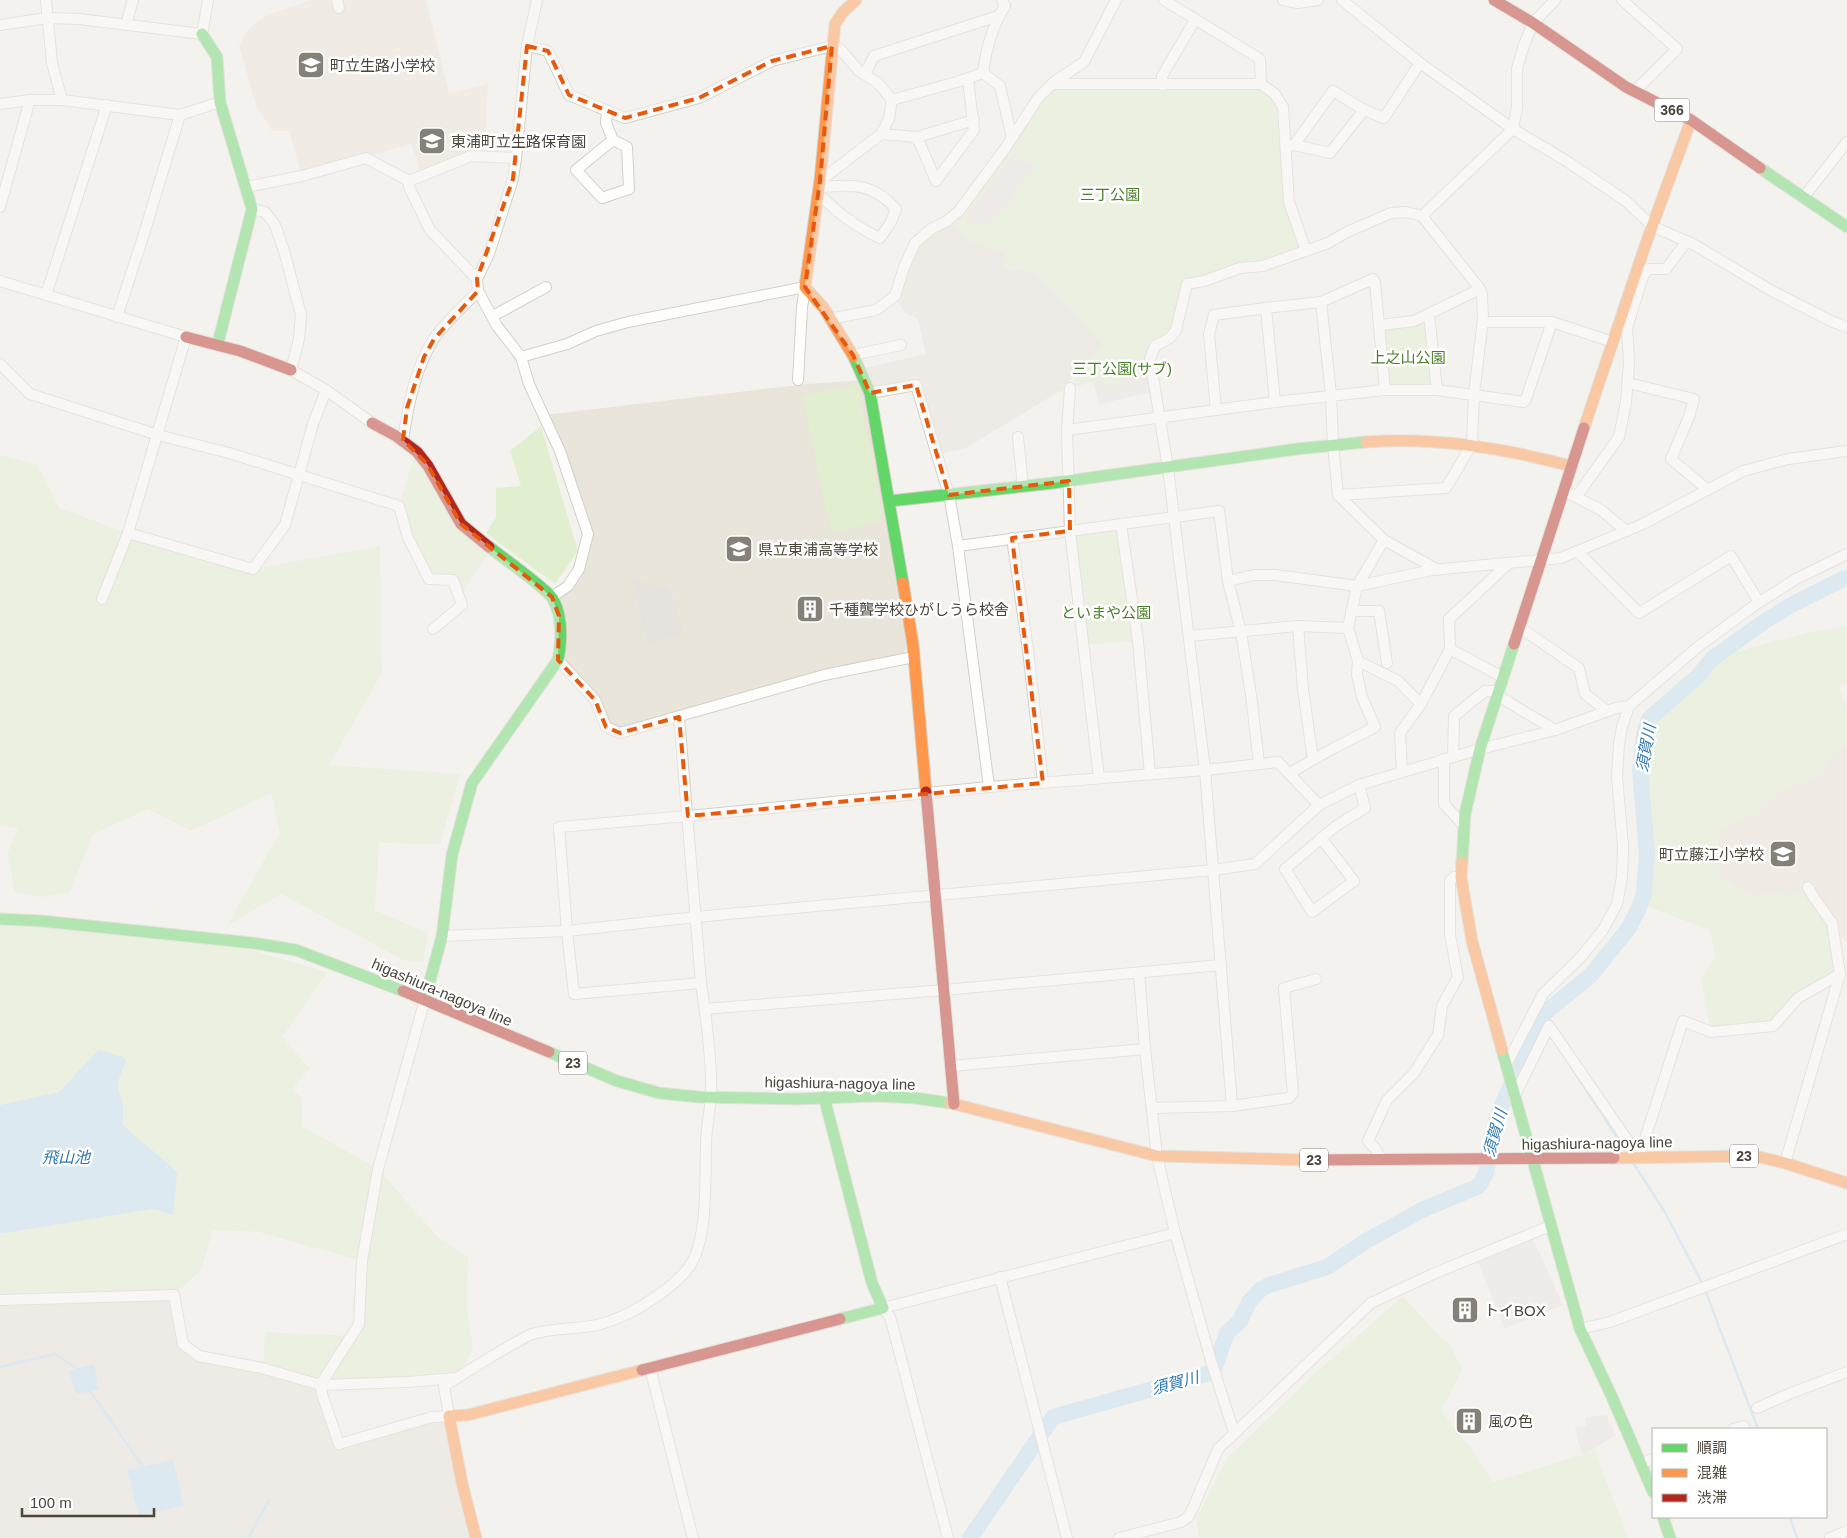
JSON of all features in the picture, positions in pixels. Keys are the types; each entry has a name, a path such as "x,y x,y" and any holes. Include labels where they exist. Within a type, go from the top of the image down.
{"main road":[{"path":"856,0 843,12 836,24 832,46 819,187 805,287 824,308 853,355 870,393 890,501 914,657 954,1104"},
{"name":"366","path":"1494,0 1533,23 1626,87 1691,120 1847,227"},
{"path":"202,34 217,57 220,102 252,209 218,343"},
{"path":"1652,1490 1580,1329 1472,941 1461,876 1465,814 1480,748 1499,694 1539,560 1652,226 1691,120"},
{"path":"186,337 218,343 291,370"},
{"path":"372,423 403,440 427,464 450,510 461,524 552,597 560,616 562,639 558,660 472,783 452,855 442,936 425,999"},
{"path":"890,501 1069,481 1333,445 1404,440 1434,440 1472,444 1519,452 1571,466"},
{"name":"higashiura-nagoya line","path":"0,919 42,921 253,943 296,950 425,999 617,1081 659,1092 699,1097 796,1099 876,1096 915,1098 954,1104 1157,1156 1306,1160 1755,1156 1785,1163 1847,1184"},
{"path":"476,1538 462,1483 450,1416 468,1415 883,1308 872,1283 824,1097"},
{"path":"1663,1518 1670,1538"}],"street":[{"path":"46,0 52,63 62,100"},
{"path":"126,25 133,0"},
{"path":"0,25 47,18 79,19 202,34 208,0"},
{"path":"537,0 527,46 513,178 489,254 478,279 478,291 497,326 521,357 529,384 560,451 588,534 579,569 568,586 552,597"},
{"path":"983,73 986,53 998,16 1005,6 1002,0"},
{"path":"830,320 876,310 895,296 904,267 915,243 931,228 947,221 959,211 1012,138 1038,98 1052,84 1084,62 1116,0"},
{"path":"1164,0 1260,59 1261,84"},
{"path":"1282,0 1297,3 1318,0"},
{"path":"1342,0 1420,63 1513,129 1568,162 1626,201 1652,226 1687,241 1772,291 1847,327"},
{"path":"1422,216 1513,129 1517,107 1518,64 1533,23 1554,0"},
{"path":"1622,0 1677,49 1635,91"},
{"path":"865,74 874,56 998,16"},
{"path":"1163,85 1162,76 1195,20"},
{"path":"527,46 548,51 569,95 625,118 700,98 772,60 832,46 840,49 859,70 878,83 892,100 889,119 881,134 819,187"},
{"path":"1290,146 1333,91 1364,110 1384,118 1420,63"},
{"path":"892,100 983,73"},
{"path":"983,73 1000,86 1012,138"},
{"path":"917,137 936,181 974,130 968,79"},
{"path":"1052,84 1261,84 1275,94 1283,107 1290,146 1289,202 1306,251"},
{"path":"0,207 30,100"},
{"path":"0,104 30,100 62,100 180,115 220,102"},
{"path":"46,295 107,105"},
{"path":"606,110 606,123 613,140 627,148 629,189 602,198 576,170 613,140"},
{"path":"1290,146 1330,153 1364,110"},
{"path":"117,317 144,237 180,115"},
{"path":"881,134 917,137 974,120"},
{"path":"1803,198 1847,142"},
{"path":"409,181 471,156 516,158"},
{"path":"246,187 302,176 366,158 409,181"},
{"path":"409,181 409,187 430,230 478,279"},
{"path":"852,185 867,188 885,197 896,209 891,222 880,238 861,229 845,218 819,187 852,185"},
{"path":"252,209 265,212 275,225 301,315 299,339 291,370 326,390 372,423"},
{"path":"1232,1106 1205,770 1168,468 1150,359 1155,346 1170,338 1176,330 1187,284 1204,281 1240,268 1263,266 1328,243 1347,232 1391,213 1406,212 1422,216 1480,289 1482,295 1483,322 1474,394 1472,444 1446,488 1338,495"},
{"path":"1576,497 1619,436 1628,383 1627,328 1643,276 1648,269 1666,269 1687,241"},
{"path":"1216,410 1209,334 1214,315 1321,302 1373,279 1375,282 1380,325 1385,390"},
{"path":"0,281 186,337 128,533 102,599"},
{"path":"493,316 546,287"},
{"path":"521,357 567,344 596,331 628,322 805,287 798,380"},
{"path":"1380,325 1414,321 1480,289"},
{"path":"403,440 408,408 424,357 440,332 478,291"},
{"path":"1321,302 1331,396 1338,495 1384,540 1438,570"},
{"path":"1266,308 1274,402"},
{"path":"1429,314 1437,390"},
{"path":"1483,322 1552,322 1613,342"},
{"path":"1067,430 1274,402 1385,390 1437,390 1524,402 1552,322"},
{"path":"853,355 901,345"},
{"path":"0,364 30,394 158,435 229,453 399,506 408,538 429,579 453,580 462,605 433,629"},
{"path":"1628,383 1694,399 1689,417 1671,459 1708,490"},
{"path":"870,393 916,384 949,495 958,546 989,787"},
{"path":"1070,388 1067,430 1070,531 1099,778"},
{"path":"128,533 253,569 285,525 313,424 326,390"},
{"path":"1018,437 1023,486"},
{"path":"1228,581 1254,576 1275,576 1357,586 1412,573 1561,558 1643,524 1743,471 1788,460 1847,451"},
{"path":"1563,490 1601,510 1626,531"},
{"path":"958,546 1219,511 1228,581 1241,632 1259,763"},
{"path":"1121,524 1138,641 1150,774"},
{"path":"1012,538 1028,650 1043,783"},
{"path":"1290,773 1375,727 1362,697 1357,675 1358,661 1348,628 1357,586 1384,540"},
{"path":"1577,551 1639,613 1731,556 1759,602"},
{"path":"442,936 567,931 696,917 1213,870 1255,864 1319,805 1359,785 1480,748 1555,730 1607,711 1629,706 1699,646 1759,602 1796,579 1847,554"},
{"path":"1402,772 1400,733 1421,704 1450,649 1449,619 1509,563"},
{"path":"1351,611 1380,611 1387,663"},
{"path":"1189,636 1298,626 1348,628"},
{"path":"1298,626 1303,689 1313,760"},
{"path":"1519,627 1579,668 1585,694 1607,711"},
{"path":"1450,649 1504,678"},
{"path":"558,660 595,700 606,726 620,733 824,675 914,657"},
{"path":"1358,661 1398,681 1421,704"},
{"path":"1464,826 1444,804 1454,716 1485,691 1499,694 1555,730"},
{"path":"1506,1065 1543,994 1581,957 1602,930 1617,904 1622,877 1622,846 1617,777 1619,744 1629,706"},
{"path":"425,999 378,1169 362,1261 359,1324 321,1386 339,1444 432,1417 450,1416 444,1386 529,1335 596,1325 619,1317 644,1304 675,1282 691,1264 700,1242 711,1096 679,716"},
{"path":"701,983 574,994 559,827 1278,762 1319,805"},
{"path":"1321,838 1354,881 1312,912 1285,869 1321,838 1336,826 1366,808 1359,785"},
{"path":"1381,1159 1375,1148 1368,1141 1388,1100 1414,1073 1438,1035 1442,1006 1458,977 1450,935 1449,891 1450,881 1454,877 1461,876"},
{"path":"1785,1163 1840,974 1832,923 1808,887"},
{"path":"705,1009 1221,965"},
{"path":"1139,973 1157,1156 1175,1233 1212,1364 1234,1432"},
{"path":"1638,1157 1682,1021 1711,1032 1773,1026 1798,998 1840,974"},
{"path":"1153,1108 1232,1106 1289,1098 1293,1093 1284,988 1316,979"},
{"path":"1514,1097 1549,1026 1638,1157"},
{"path":"952,1066 1145,1049"},
{"path":"1119,1538 1181,1522 1188,1517 1218,1449 1371,1303 1434,1274 1550,1226"},
{"path":"948,1538 893,1328 890,1318 883,1308 1175,1233"},
{"path":"1580,1329 1610,1322 1847,1234"},
{"path":"1000,1277 1067,1538"},
{"path":"0,1300 174,1295 183,1344 199,1356 262,1368 321,1386 457,1378"},
{"path":"650,1368 693,1538"},
{"path":"1758,1408 1791,1393 1847,1372"},
{"path":"1640,1464 1652,1459"},
{"path":"1830,1538 1847,1531"}],"highlighted area":[{"path":"527,46 548,51 569,95 625,118 699,98 772,61 832,46 820,181 805,287 853,355 870,393 916,385 949,495 1069,481 1070,531 1012,538 1043,783 688,816 679,717 620,733 606,727 595,700 558,660 559,616 552,597 461,524 427,464 403,440 407,408 424,357 434,339 478,291 477,279 513,179"}],"shaded area":[{"path":"311,0 426,0 449,93 488,84 485,146 480,152 422,176 411,144 302,176 289,131 272,131 256,106 239,45 250,27 267,15"},
{"path":"1013,155 1034,167 994,222 990,218 983,225 977,226 966,217"},
{"path":"947,221 1006,253 1004,268 1033,271 1103,344 1062,390 964,449 937,454 916,385 870,393 860,369 926,354 918,319 905,313 895,296 915,243"},
{"path":"1138,373 1140,378 1153,376 1155,391 1100,404 1093,382 1101,379 1106,387 1122,383 1120,377"},
{"name":"県立東浦高等学校","path":"865,380 907,647 904,656 829,668 637,729 606,727 595,700 558,660 552,597 568,586 588,534 544,415 807,384"},
{"path":"631,580 668,588 673,596 683,633 648,644"},
{"name":"町立藤江小学校","path":"1843,743 1847,748 1847,944 1813,897 1791,894 1755,895 1736,890 1719,876 1717,831 1753,814 1780,790 1815,777"},
{"path":"1533,1239 1563,1305 1505,1329 1478,1262"},
{"path":"174,1295 183,1344 200,1357 321,1385 339,1443 449,1416 471,1538 0,1538 0,1301"},
{"path":"1606,1415 1616,1435 1583,1455 1575,1427 1586,1426 1585,1419 1588,1417"}],"green space":[{"name":"三丁公園","path":"1052,84 1261,84 1283,107 1289,202 1306,251 1188,284 1176,330 1155,346 1155,391 1100,404 1093,382 1070,388 1081,369 1103,344 1033,271 1004,268 1006,253 971,242 947,221"},
{"name":"上之山公園","path":"1424,320 1427,323 1433,383 1430,385 1388,384 1384,330 1387,327"},
{"path":"857,385 883,513 877,523 831,532 802,395"},
{"path":"541,426 578,551 555,584 486,533 496,517 496,488 521,486 510,451"},
{"path":"0,455 37,464 59,508 128,533 253,569 380,546 382,673 329,765 460,774 440,844 379,843 375,910 428,933 423,962 403,960 281,894 227,926 280,832 271,793 191,831 148,809 93,834 70,892 42,897 15,892 7,854 18,828 0,826"},
{"path":"414,456 488,554 462,592 453,580 429,579 399,506"},
{"name":"といまや公園","path":"1121,524 1138,641 1084,645 1070,531"},
{"path":"1847,626 1847,682 1840,687 1847,707 1847,748 1843,743 1815,777 1780,790 1753,814 1717,831 1719,876 1735,890 1755,895 1791,894 1813,896 1832,923 1840,974 1799,998 1773,1025 1711,1032 1701,978 1715,958 1710,930 1640,904 1646,868 1640,772 1653,714 1714,658 1805,633"},
{"path":"0,922 220,941 328,972 282,1037 310,1069 292,1089 302,1098 302,1126 378,1169 438,1237 468,1258 467,1306 473,1349 457,1378 321,1385 263,1368 265,1332 352,1336 362,1261 259,1232 212,1230 202,1269 174,1295 0,1301 0,1234 152,1209 173,1215 141,1142 123,1125 123,1103 118,1082 126,1061 97,1051 59,1092 0,1105"},
{"path":"1403,1296 1442,1339 1450,1344 1462,1370 1441,1411 1471,1448 1493,1482 1595,1451 1628,1538 1199,1538 1196,1519 1228,1457 1311,1377"}],"water":[{"name":"飛山池","path":"101,1050 125,1058 126,1061 118,1082 123,1103 123,1125 177,1173 173,1215 152,1209 0,1234 0,1105 59,1092 97,1051"},
{"path":"94,1364 99,1390 76,1394 69,1371"},
{"path":"173,1460 184,1505 139,1516 127,1470"}],"waterway":[{"name":"須賀川","path":"970,1538 1053,1417 1213,1372 1227,1333 1240,1321 1249,1302 1260,1290 1269,1285 1327,1267 1366,1241 1422,1210 1477,1187 1481,1183 1487,1170 1492,1135 1499,1112 1539,1022 1547,1011 1591,975 1628,929 1639,908 1644,893 1647,853 1640,770 1644,734 1649,719 1697,677 1712,659 1765,621 1793,604 1847,577"},
{"path":"1547,1011 1552,1025"},
{"path":"1569,1064 1626,1151"},
{"path":"1634,1164 1666,1214 1703,1285"},
{"path":"1705,1290 1758,1428"},
{"path":"0,1367 55,1354 79,1370"},
{"path":"88,1388 143,1467"},
{"path":"248,1538 269,1500"},
{"path":"1790,1518 1797,1538"}],"traffic: fast":[{"path":"202,34 217,57 220,102 252,209 218,343"},
{"path":"1760,168 1847,227"},
{"path":"854,357 870,393 903,583"},
{"path":"890,501 1053,483 1297,449 1366,442"},
{"path":"425,999 442,936 452,855 472,783 558,660 561,636 560,621 553,599 534,581 489,547"},
{"path":"1462,862 1465,814 1480,749 1514,644"},
{"path":"0,919 42,921 253,943 296,950 403,991"},
{"path":"1502,1050 1580,1329 1652,1490"},
{"path":"549,1052 617,1081 659,1093 699,1097 796,1099 876,1096 915,1098 950,1103"},
{"path":"824,1097 872,1283 883,1308 840,1319"},
{"path":"1663,1518 1670,1538"}],"traffic: slow":[{"path":"854,357 824,308 805,287 820,181 835,24 843,12 856,0"},
{"path":"1584,428 1645,246 1691,120"},
{"path":"1366,442 1418,441 1469,445 1571,466"},
{"path":"903,583 913,645 926,792"},
{"path":"1462,862 1461,877 1472,941 1502,1050"},
{"path":"950,1103 1157,1156 1307,1160"},
{"path":"1614,1158 1755,1156 1785,1163 1847,1183"},
{"path":"476,1538 462,1483 449,1416 468,1415 642,1370"}],"traffic: jam":[{"path":"1494,0 1533,23 1626,87 1691,120 1760,168"},
{"path":"186,337 240,351 291,370"},
{"path":"372,423 396,436 417,452 428,466 461,524 489,547"},
{"path":"1514,644 1584,428"},
{"path":"926,792 954,1104"},
{"path":"403,991 549,1052"},
{"path":"1307,1160 1614,1158"},
{"path":"642,1370 840,1319"}],"place":[{"name":"町立生路小学校","path":"311,65"},
{"name":"東浦町立生路保育園","path":"432,141"},
{"name":"県立東浦高等学校","path":"739,549"},
{"name":"千種聾学校ひがしうら校舎","path":"810,609"},
{"name":"町立藤江小学校","path":"1783,854"},
{"name":"トイBOX","path":"1465,1310"},
{"name":"風の色","path":"1469,1421"}],"park label":[{"name":"三丁公園(サブ)","path":"1122,368"}]}
